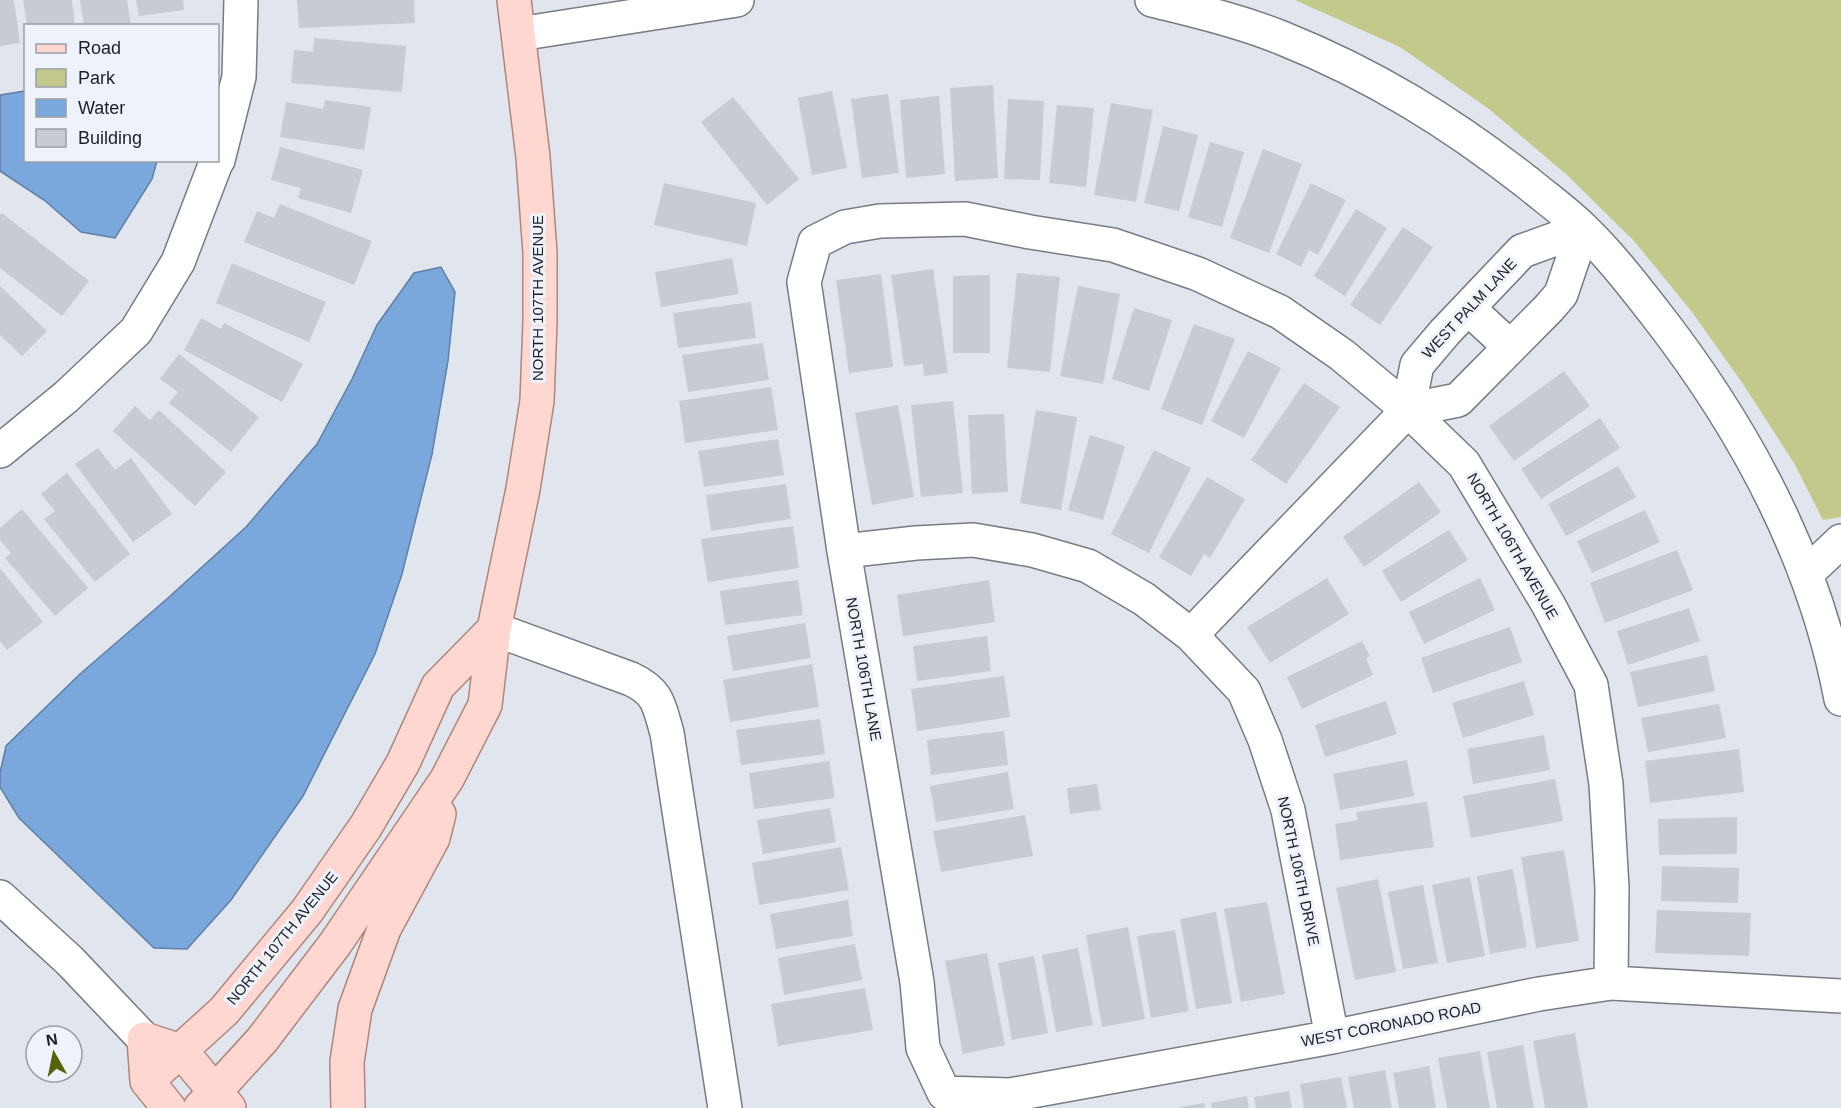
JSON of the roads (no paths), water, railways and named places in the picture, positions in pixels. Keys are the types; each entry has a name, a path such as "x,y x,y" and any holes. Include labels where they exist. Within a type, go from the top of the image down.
{"main road":[{"name":"NORTH 107TH AVENUE","path":"161,1097 205,1086 262,1040 335,944 447,779 485,705 494,629 527,467 537,401 540,333 540,253 533,157 514,0"},
{"name":"NORTH 107TH AVENUE","path":"205,1086 224,1011 307,911 361,834 403,763 438,686 494,629"},
{"path":"348,1108 347,1062 355,1009 384,928 433,838 447,779"},
{"path":"144,1039 205,1086"},
{"path":"144,1039 161,1097"}],"street":[{"path":"219,152 239,77 241,0"},
{"path":"519,34 737,0"},
{"path":"1152,0 1237,22 1281,38 1344,66 1428,111 1461,133 1583,229 1637,290 1668,331 1719,403 1775,500 1806,574 1841,699"},
{"path":"0,451 66,397 136,331 178,262 216,162"},
{"name":"NORTH 106TH AVENUE","path":"815,242 845,227 880,221 965,219 1113,245 1198,274 1280,312 1342,355 1408,410 1464,464 1548,604 1591,685 1606,784 1612,888 1611,983"},
{"path":"1191,635 1408,410 1458,400 1561,294 1583,229"},
{"name":"WEST PALM LANE","path":"1408,410 1417,365 1522,251 1583,229"},
{"name":"NORTH 106TH LANE","path":"815,242 804,282 844,551 917,982 923,1048 944,1093"},
{"path":"1468,308 1509,346"},
{"name":"NORTH 106TH DRIVE","path":"844,551 916,543 973,540 1032,550 1088,566 1144,599 1191,635 1244,691 1265,740 1288,810 1332,1037"},
{"path":"1806,574 1841,541"},
{"path":"1806,574 1841,573"},
{"path":"494,629 631,679 646,686 656,697 667,733 725,1108"},
{"path":"0,897 70,961 144,1039"},
{"name":"WEST CORONADO ROAD","path":"944,1093 1010,1095 1332,1037 1539,994 1611,983 1841,996"}],"water":[{"path":"24,91 24,162 157,162 152,179 115,238 81,232 44,200 0,171 0,95"},
{"path":"441,267 455,292 448,361 432,454 402,574 375,654 303,796 231,900 187,949 154,948 19,818 0,787 0,773 6,746 80,674 246,527 317,444 352,379 377,325 414,273"}]}
